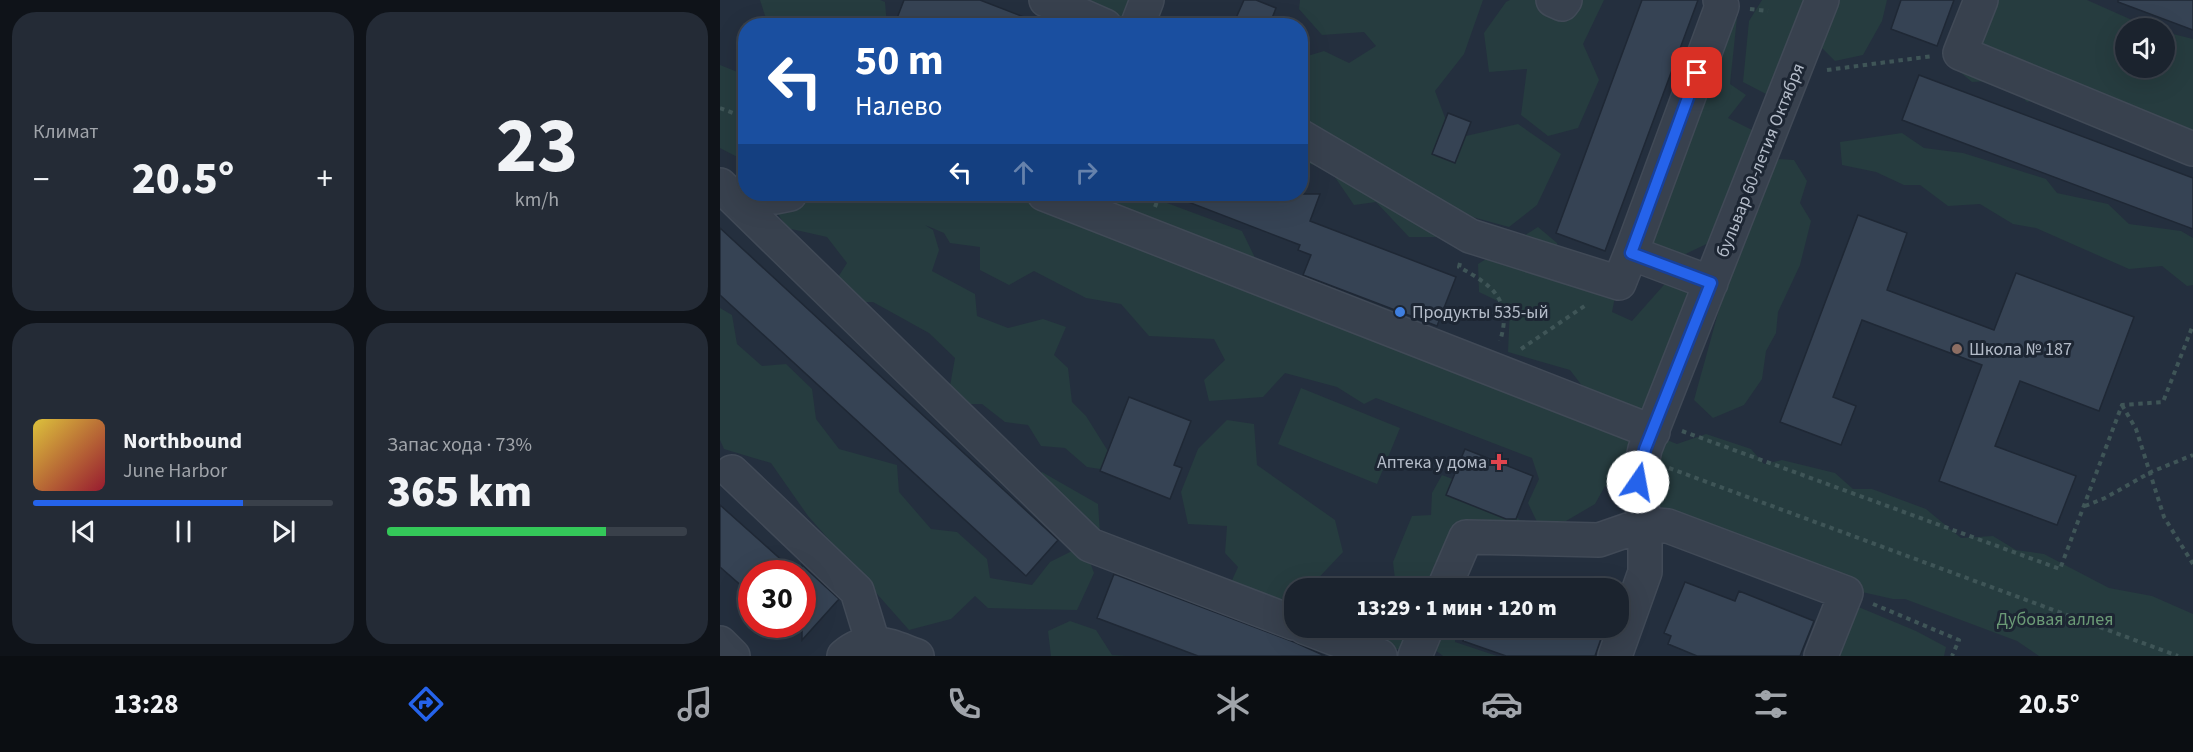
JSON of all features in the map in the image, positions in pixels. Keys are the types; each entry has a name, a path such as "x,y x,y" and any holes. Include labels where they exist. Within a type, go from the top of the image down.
{"street":[{"path":"1046,0 1087,18"},
{"path":"1140,18 1147,0"},
{"path":"1552,0 1562,4 1565,0"},
{"path":"1308,141 1470,236 1619,283 1722,6 1720,0"},
{"name":"бульвар 60-летия Октября","path":"1615,656 1645,572 1645,524 1638,482 1645,449 1664,430 1711,283 1822,0"},
{"path":"1981,0 1960,53 2193,148"},
{"path":"726,190 1090,545 1284,619"},
{"path":"1062,201 1490,370 1664,430"},
{"path":"1631,253 1711,283"},
{"path":"732,472 857,591 873,643"},
{"path":"1448,578 1466,537 1599,540 1645,524 1668,526 1846,592 1821,656"},
{"path":"1333,638 1380,656"},
{"path":"1415,656 1422,638"},
{"path":"720,643 733,656"},
{"path":"844,656 863,645 873,643 886,644 917,656"}],"path":[{"path":"1798,63 1815,71 1960,53"},
{"path":"720,108 738,115"},
{"path":"1470,236 1459,267 1484,281 1499,298 1505,325 1490,370"},
{"path":"1490,370 1619,283"},
{"path":"2122,405 2163,402 2193,325"},
{"path":"1664,430 2060,568 2122,405"},
{"path":"2122,405 2136,429 2164,517 2193,564"},
{"path":"2085,507 2151,472 2193,455"},
{"path":"1660,465 2178,656"},
{"path":"1846,592 1959,640 1952,656"}],"green space":[{"path":"760,0 880,0 885,2 886,18 766,18"},
{"path":"1065,0 1155,0 1134,18 1106,18"},
{"path":"1300,0 1483,0 1464,54 1435,91 1453,139 1518,124 1561,154 1537,205 1509,227 1447,210 1436,237 1409,237 1376,202 1354,205 1330,170 1308,163 1308,56 1324,51 1349,63 1376,46 1364,32 1322,35 1299,9"},
{"path":"1510,0 1604,0 1583,44 1599,80 1578,128 1548,136 1521,115 1527,69 1489,72 1484,33 1506,2"},
{"path":"1762,0 1808,0 1808,8 1791,32 1781,76 1766,94 1743,82 1749,21"},
{"path":"1834,0 1887,0 1882,21 1863,55 1835,61 1820,46"},
{"path":"1979,0 2087,0 2128,18 2115,18 2115,78 2175,78 2175,34 2193,39 2193,156 2087,118 2071,117 2052,96 2027,102 2006,80 1972,82 1949,63"},
{"path":"1706,3 1738,8 1730,84 1746,95 1728,118 1754,131 1721,237 1673,260 1645,237"},
{"path":"720,65 738,72 738,157 720,148"},
{"path":"1902,133 1924,148 1963,153 2046,179 2057,193 2108,204 2129,224 2181,231 2193,238 2193,285 2187,286 2162,266 2129,269 2036,228 2013,224 1980,204 1948,206 1920,185 1904,185 1876,172 1842,165 1840,142"},
{"path":"1777,159 1794,160 1807,181 1800,203 1811,221 1800,265 1778,312 1776,333 1766,351 1762,379 1744,405 1713,418 1694,400 1723,295"},
{"name":"Дубовая аллея","path":"789,201 1166,201 1242,231 1258,264 1585,407 1677,444 1706,434 1751,449 1764,464 1782,460 1835,473 1853,489 1872,489 1926,509 1961,538 1993,536 2016,550 2044,554 2109,588 2152,596 2193,614 2193,656 2039,656 2017,641 1905,599 1893,599 1862,592 1854,580 1605,486 1595,504 1566,521 1538,524 1528,503 1539,479 1532,458 1376,398 1364,404 1337,387 1285,373 1263,397 1209,401 1204,380 1225,360 1214,339 1149,336 1121,304 1086,298 1034,271 1009,285 980,270 980,247 950,243 944,233 925,225 933,230 939,250 932,271 975,294 977,316 1008,328 1043,319 1066,327 1054,355 1068,368 1072,402 1086,416 1111,456 1107,470 1087,467 1065,448 1041,446 1028,425 1005,422 982,404 961,404 950,386 955,358 929,333 873,302 846,302 835,282 847,263 827,237 787,228 778,214"},
{"path":"1538,227 1557,243 1563,275 1603,260 1621,266 1612,312 1632,321 1670,278 1698,296 1654,405 1627,415 1593,400 1570,370 1508,352 1510,307 1479,292 1478,264"},
{"path":"720,308 732,315 737,344 762,366 786,364 812,389 816,419 839,449 897,465 899,492 931,529 957,532 987,559 990,578 1032,585 1050,562 1074,550 1031,483 1042,472 1098,504 1100,534 1086,551 1094,573 1077,610 988,608 975,596 951,619 909,630 808,516 771,463 724,449 720,440"},
{"path":"1301,388 1400,428 1377,484 1278,444"},
{"path":"1227,420 1254,424 1257,465 1335,520 1343,552 1318,578 1284,578 1284,596 1274,609 1229,587 1238,567 1225,553 1227,526 1188,524 1181,492 1198,449"},
{"path":"1442,475 1484,491 1525,524 1488,533 1457,578 1395,578 1393,562 1412,516 1431,515 1432,493"},
{"path":"1833,604 1861,608 1916,631 1946,647 1944,656 1814,656"},
{"path":"1070,621 1096,630 1112,655 1126,656 1051,656 1048,631"},
{"path":"1383,638 1455,638 1455,642 1497,656 1443,656 1434,649 1387,649"}],"building":[{"path":"904,0 980,0 1026,18 897,18"},
{"path":"1244,0 1256,0 1276,8 1272,18 1236,18"},
{"path":"1642,0 1698,0 1605,251 1556,233"},
{"path":"1901,0 1954,0 1937,46 1891,29"},
{"path":"2118,0 2193,0 2193,30 2175,23 2175,18 2161,18 2118,2"},
{"path":"1919,75 2193,178 2193,229 1902,120"},
{"path":"1448,113 1471,122 1455,163 1432,154"},
{"path":"1308,194 1320,194 1310,221 1456,277 1437,326 1303,275 1311,255 1298,250 1300,245 1186,201 1308,201"},
{"path":"1858,215 1907,233 1887,290 1994,330 2016,273 2134,317 2099,411 2020,381 1995,446 2076,476 2057,525 1939,481 1982,365 1862,320 1833,397 1856,406 1841,445 1780,422"},
{"path":"720,228 1058,540 1026,576 720,295"},
{"path":"1129,397 1191,421 1174,465 1182,468 1170,499 1100,471"},
{"path":"1465,449 1533,476 1516,519 1506,519 1446,495"},
{"path":"720,505 781,560 738,560 738,583 720,567"},
{"path":"1114,574 1294,642 1325,656 1198,656 1097,618"},
{"path":"816,578 839,599 816,624"},
{"path":"1685,582 1735,601 1739,591 1814,621 1800,656 1697,656 1668,644 1671,636 1664,633"},
{"path":"1464,638 1601,638 1595,656 1506,656 1463,641"}],"place":[{"name":"Продукты 535-ый","path":"1400,312"},
{"name":"Школа № 187","path":"1957,349"},
{"name":"Аптека у дома","path":"1499,462"}],"route":[{"path":"1638,482 1645,449 1711,283 1631,253 1697,73"}]}
